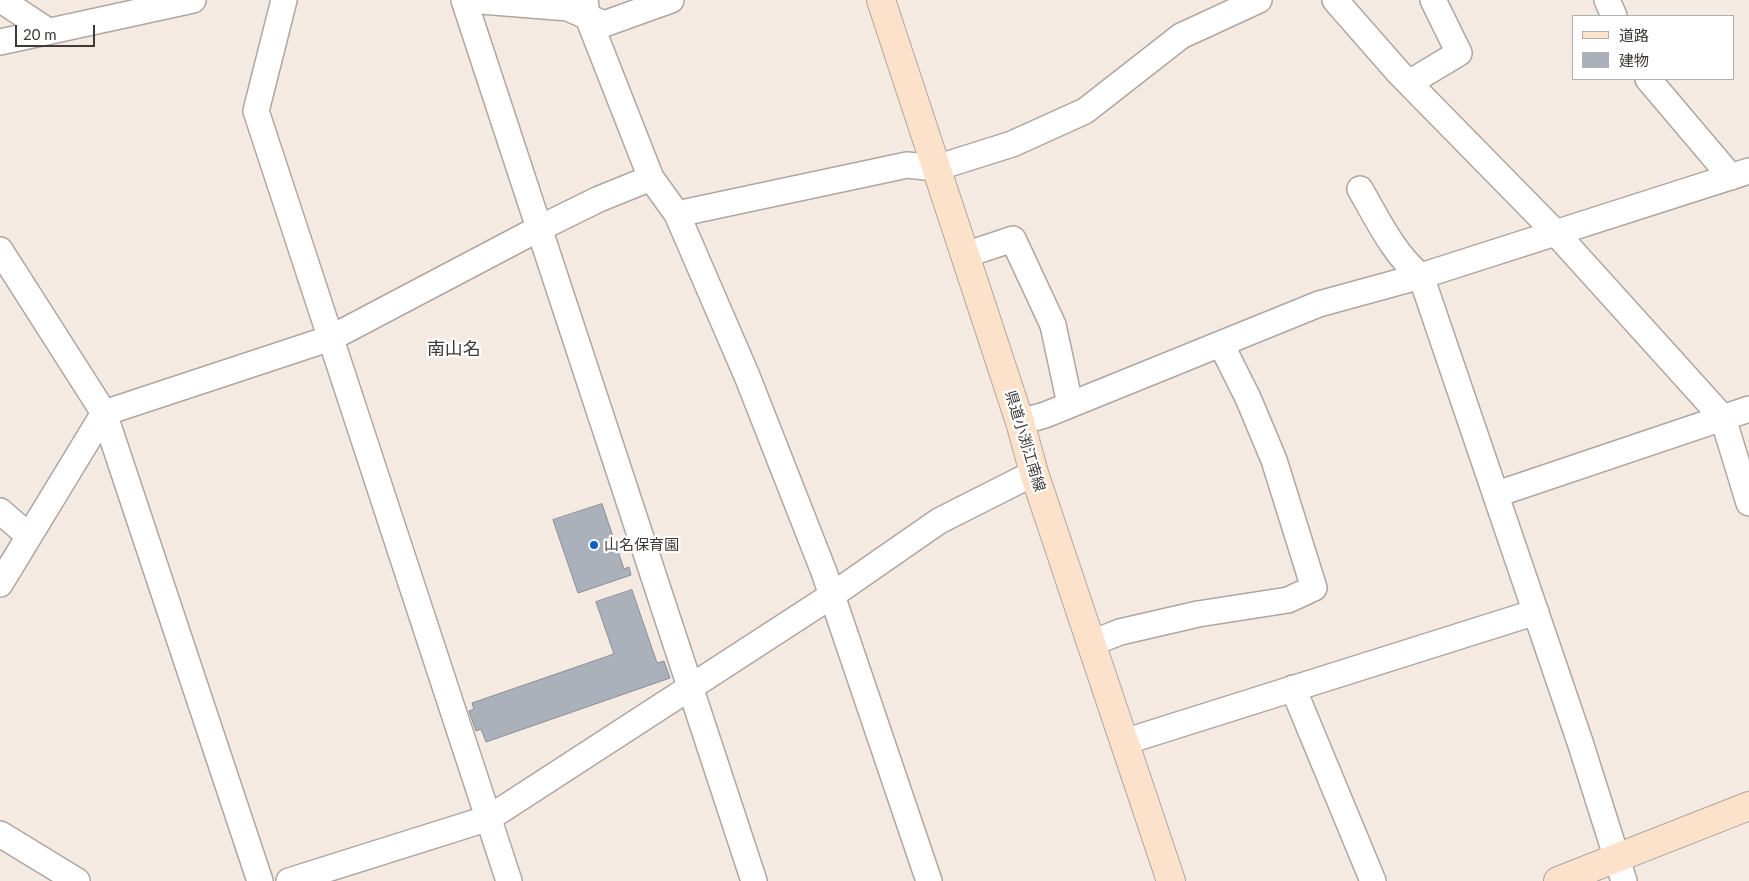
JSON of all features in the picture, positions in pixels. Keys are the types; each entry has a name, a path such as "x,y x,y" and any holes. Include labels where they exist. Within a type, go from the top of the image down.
{"main road":[{"name":"県道小渕江南線","path":"881,0 1020,422 1034,472 1170,881"},
{"path":"1558,881 1620,870 1749,806"}],"street":[{"path":"1,0 48,31"},
{"path":"0,42 193,0"},
{"path":"284,0 256,111 509,881"},
{"path":"464,0 754,881"},
{"path":"469,0 568,8 586,7 604,24 671,0"},
{"path":"677,214 907,164 936,168 1012,144 1085,111 1181,36 1259,0"},
{"path":"1335,0 1409,83 1555,232 1723,418 1749,503"},
{"path":"1409,83 1459,53 1433,0"},
{"path":"1607,0 1614,15"},
{"path":"586,7 651,178 677,214 747,376 831,596 929,881"},
{"path":"1020,422 1070,404 1319,304 1420,276 1740,174 1649,80"},
{"path":"0,584 104,413 331,338 598,199 651,178"},
{"path":"1360,189 1387,235 1412,269 1420,276 1497,494 1580,742 1620,870"},
{"path":"965,255 1013,238 1053,325 1070,404"},
{"path":"0,250 104,413 260,881"},
{"path":"1092,643 1120,632 1198,614 1288,600 1314,588 1274,460 1248,398 1221,344"},
{"path":"1497,494 1749,409"},
{"path":"289,881 489,818 692,688 831,596 939,521 1034,472"},
{"path":"0,511 29,536"},
{"path":"1124,742 1536,612"},
{"path":"1293,688 1373,881"},
{"path":"0,834 77,881"}],"building":[{"path":"602,504 624,569 629,567 631,575 578,593 553,520"},
{"path":"632,590 657,663 664,661 670,678 486,742 481,729 476,731 469,711 474,709 472,703 614,654 596,602"}],"place":[{"name":"山名保育園","path":"594,545"}],"district":[{"name":"南山名","path":"454,349"}]}
